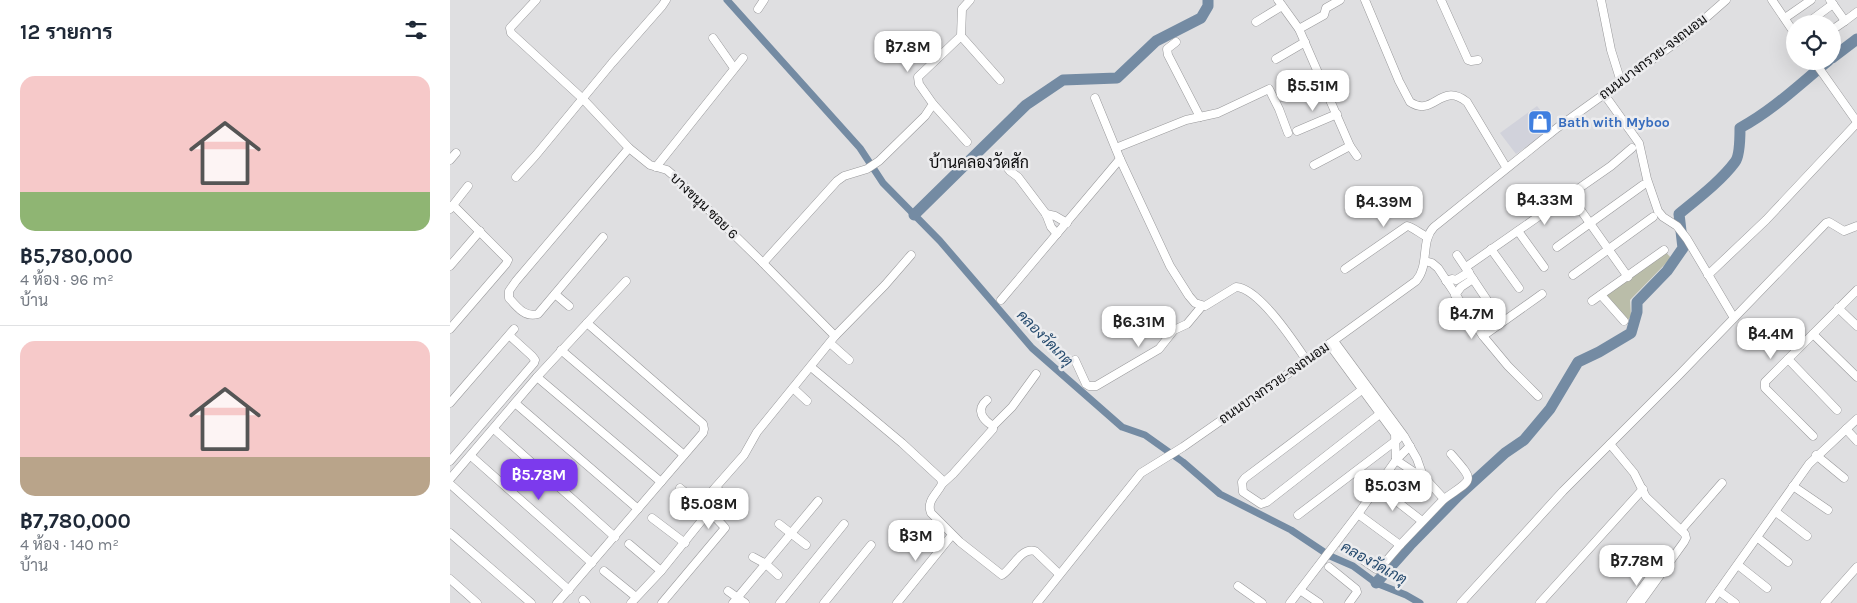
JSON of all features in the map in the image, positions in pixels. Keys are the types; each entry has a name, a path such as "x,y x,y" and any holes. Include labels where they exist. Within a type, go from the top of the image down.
{"street":[{"name":"บางขนุน ซอย 6","path":"536,0 510,28 511,34 582,98 629,148 648,164 670,172 763,262 849,360"},
{"path":"516,177 548,142 582,98 666,0"},
{"path":"758,9 764,0"},
{"path":"970,0 962,9 961,36 1000,80"},
{"path":"1299,29 1324,15 1326,8 1340,0"},
{"path":"1365,0 1399,81 1410,102 1418,106 1428,106 1448,95 1461,97 1466,102 1506,168"},
{"path":"1441,0 1468,60 1478,60"},
{"path":"1601,0 1609,44 1621,82"},
{"name":"ถนนบางกรวย-จงถนอม","path":"1036,603 1141,473 1183,447 1307,361 1416,281 1422,272 1425,261 1427,237 1434,227 1506,168 1685,36 1726,0"},
{"path":"1772,0 1785,18 1811,0"},
{"path":"1817,15 1832,2 1845,21"},
{"path":"1256,22 1280,3 1299,29 1350,146 1357,156"},
{"path":"1841,24 1857,12"},
{"path":"961,36 918,77 919,84 933,104 967,142"},
{"path":"713,38 734,68"},
{"path":"1176,42 1167,49 1168,54 1200,118"},
{"path":"1276,59 1305,42"},
{"path":"656,167 743,58"},
{"path":"1708,275 1766,220 1857,123 1820,70"},
{"path":"1282,97 1322,79"},
{"path":"1116,148 1186,120 1218,113 1269,89 1280,109 1288,133"},
{"path":"1604,94 1639,142 1647,179 1658,211 1663,217 1678,226 1734,318"},
{"path":"1094,98 1170,266 1189,296 1195,303 1202,306"},
{"path":"763,262 840,178 867,169 879,161 919,122 933,104"},
{"path":"1297,131 1337,114"},
{"path":"1314,165 1350,146"},
{"path":"603,237 538,314 531,316 518,309 509,298 516,281 528,266 629,148"},
{"path":"1446,281 1456,280 1491,249 1570,195 1632,148"},
{"path":"1001,300 1120,159"},
{"path":"1003,162 1018,177 1046,214 1051,227 1057,234"},
{"path":"1557,247 1643,185"},
{"path":"450,329 508,260 452,207 468,186"},
{"path":"1570,195 1628,277"},
{"path":"1046,214 1055,216 1067,223"},
{"path":"1573,275 1653,217"},
{"path":"1461,603 1592,461 1826,223 1830,222 1844,231 1857,226"},
{"path":"1345,269 1407,226 1411,226 1418,233 1427,237"},
{"path":"1518,231 1544,268"},
{"path":"450,266 480,232"},
{"path":"1491,249 1519,288"},
{"path":"1592,301 1664,250"},
{"path":"662,602 725,528 708,507 706,503 708,497 744,455 756,432 832,340 911,255"},
{"path":"1457,255 1489,303"},
{"path":"1425,261 1435,265 1483,336 1508,366 1538,396"},
{"path":"1455,295 1461,287 1473,279"},
{"path":"1456,280 1461,287"},
{"path":"450,480 537,377 626,281"},
{"path":"1075,360 1086,384 1096,386 1159,349 1174,330 1187,324 1202,306 1236,287 1245,289 1265,306 1280,322 1307,361"},
{"path":"1813,436 1765,388 1765,382 1857,290"},
{"path":"555,294 569,306"},
{"path":"1483,336 1542,294"},
{"path":"1601,295 1624,321"},
{"path":"1838,308 1857,326"},
{"path":"557,603 703,433 703,424 587,323"},
{"path":"450,403 512,333 535,360 450,461"},
{"path":"1812,334 1857,377"},
{"path":"1332,342 1381,410 1404,436 1423,476 1444,498"},
{"path":"561,350 684,455"},
{"path":"1788,359 1837,410"},
{"path":"811,367 902,442 941,479 942,484"},
{"path":"1036,374 1012,408 993,426 993,429 942,484 932,499 929,509 952,535 1002,575 1025,551 1030,550 1035,551 1059,574"},
{"path":"537,377 661,482"},
{"path":"1362,385 1245,478 1242,482 1243,492 1261,504 1267,502 1381,410"},
{"path":"793,388 807,401"},
{"path":"986,400 982,405 981,412 984,420 993,426"},
{"path":"515,403 638,509"},
{"path":"1381,410 1395,434 1396,460"},
{"path":"1710,603 1816,456 1857,419"},
{"path":"494,429 615,537"},
{"path":"1846,429 1857,441"},
{"path":"1298,515 1404,436"},
{"path":"1610,444 1634,472 1646,497 1686,534 1684,542 1640,603"},
{"path":"1290,603 1358,514 1396,460 1410,446"},
{"path":"1344,547 1376,570 1381,567 1444,498 1467,482 1469,478 1467,473 1451,454"},
{"path":"471,456 592,563"},
{"path":"1816,456 1844,478"},
{"path":"1396,460 1423,476"},
{"path":"450,484 569,590"},
{"path":"1682,529 1722,484"},
{"path":"1377,486 1422,521"},
{"path":"1793,486 1828,510"},
{"path":"716,487 727,500"},
{"path":"604,571 634,600 661,571 685,544 701,523 704,515 700,507 680,488"},
{"path":"1540,603 1643,489"},
{"path":"735,600 818,501"},
{"path":"1776,512 1807,536"},
{"path":"1358,514 1400,545"},
{"path":"652,518 685,544"},
{"path":"779,524 792,532 806,545"},
{"path":"780,603 844,524"},
{"path":"450,533 531,603"},
{"path":"897,603 952,535"},
{"path":"1758,538 1788,562"},
{"path":"629,544 661,571"},
{"path":"824,603 871,544"},
{"path":"753,557 766,564 778,575"},
{"path":"1738,565 1767,588"},
{"path":"1329,567 1356,589 1357,592 1349,603"},
{"path":"1825,603 1857,567"},
{"path":"1631,603 1652,575"},
{"path":"450,579 477,603"},
{"path":"1238,586 1262,603"},
{"path":"1300,590 1319,603"},
{"path":"728,591 735,600 745,603"},
{"path":"1719,591 1735,603"}],"shaded area":[{"path":"1537,106 1554,127 1516,154 1500,133"}],"green space":[{"path":"1664,250 1671,258 1630,300 1631,316 1628,320 1600,293"}],"waterway":[{"name":"คลองวัดเกตุ","path":"727,0 860,148 883,183 940,241 1032,348 1122,427 1145,435 1183,462 1220,494 1291,530 1330,556 1353,566 1376,583 1420,603"},
{"path":"914,215 1026,105 1063,80 1117,78 1156,41 1201,18 1208,6 1208,0"},
{"path":"1841,51 1857,39"},
{"path":"1376,583 1458,496 1505,453 1524,440 1550,409 1578,362 1631,333 1637,312 1637,302 1667,271 1683,248 1679,214 1716,183 1735,162 1739,150 1740,128 1775,105 1817,70"}],"place":[{"name":"Bath with Myboo","path":"1540,122"}],"district":[{"name":"บ้านคลองวัดสัก","path":"979,162"}]}
